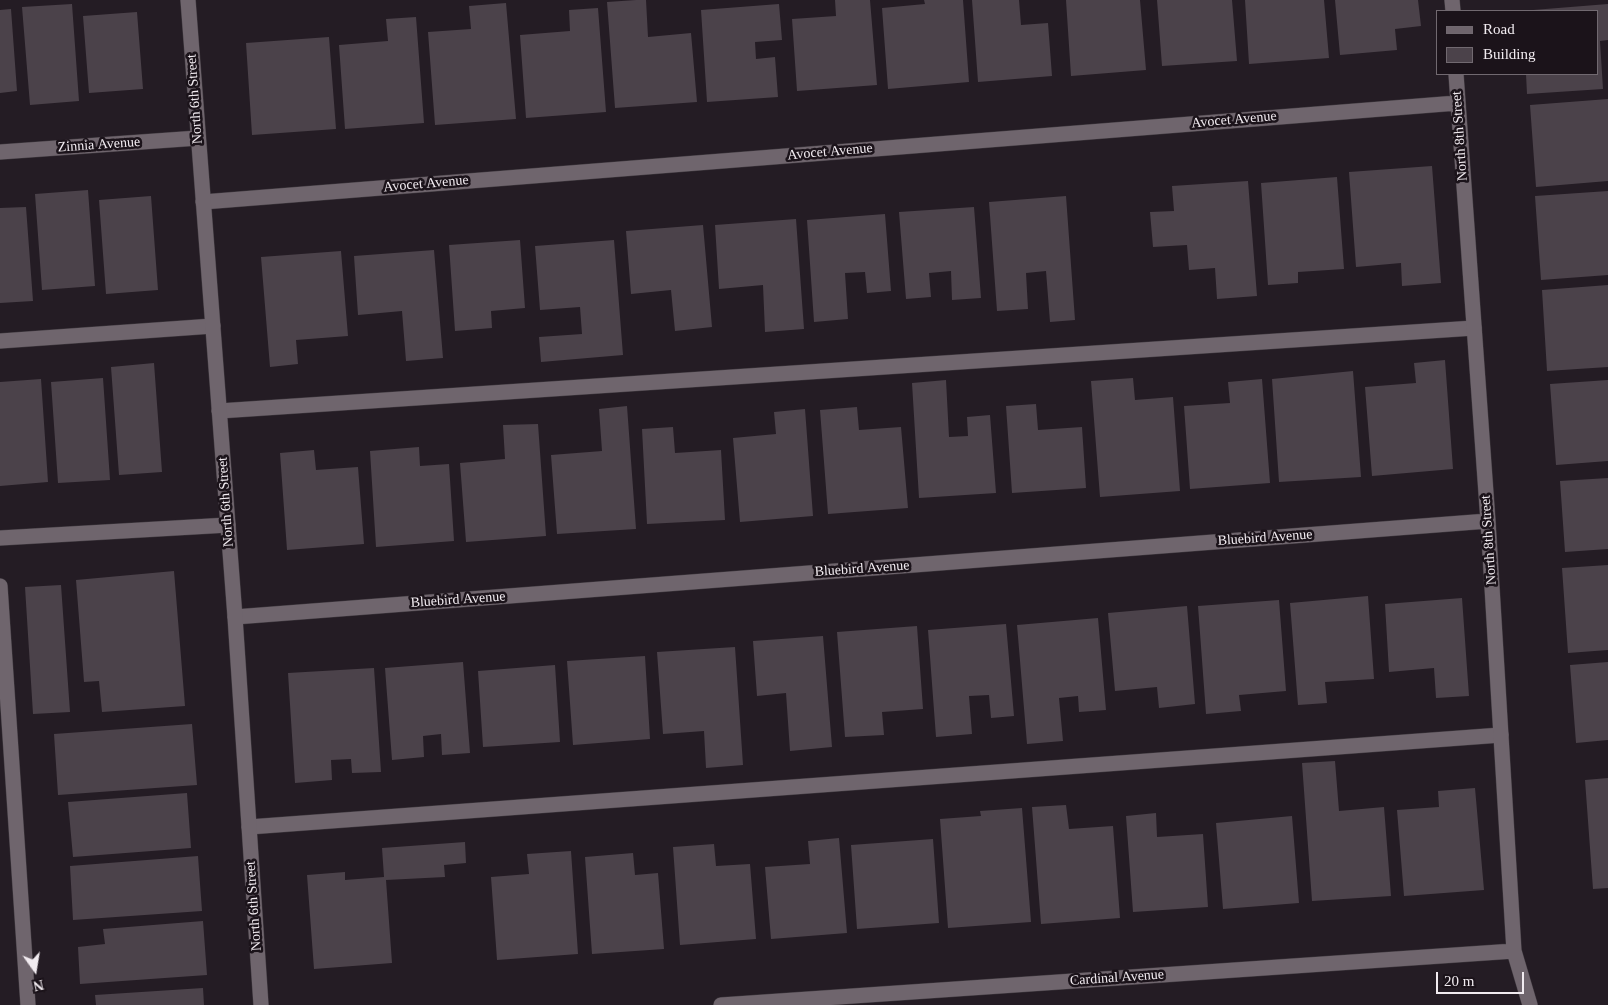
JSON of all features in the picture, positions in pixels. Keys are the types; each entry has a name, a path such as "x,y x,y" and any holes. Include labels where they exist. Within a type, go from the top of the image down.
{"street":[{"name":"North 6th Street","path":"188,0 235,617 261,1005"},
{"name":"North 8th Street","path":"1456,75 1488,521 1514,951 1530,1005"},
{"name":"Avocet Avenue","path":"203,202 1457,103"},
{"name":"Zinnia Avenue","path":"0,152 198,138"},
{"path":"0,341 212,326"},
{"path":"219,411 1474,328"},
{"name":"Bluebird Avenue","path":"235,617 1488,521"},
{"path":"0,538 228,525"},
{"path":"0,586 28,1005"},
{"path":"248,828 1501,735"},
{"name":"Cardinal Avenue","path":"720,1005 1514,951"}],"building":[{"path":"646,0 648,37 691,33 697,102 615,108 607,2"},
{"path":"835,0 870,0 877,85 797,91 792,19 836,16"},
{"path":"924,0 963,0 969,82 888,89 882,8 925,4"},
{"path":"972,0 1019,0 1021,25 1048,23 1052,76 978,82"},
{"path":"1066,0 1140,0 1146,70 1071,76"},
{"path":"1157,0 1232,0 1237,61 1162,66"},
{"path":"1245,0 1324,0 1329,58 1249,64"},
{"path":"1335,0 1418,0 1421,26 1395,29 1397,50 1340,55"},
{"path":"506,3 516,119 435,125 428,32 471,29 469,6"},
{"path":"72,4 79,101 30,105 22,7"},
{"path":"779,4 782,40 755,42 756,59 775,57 778,97 707,102 701,10"},
{"path":"1608,4 1608,40 1600,41 1603,89 1527,94 1526,75 1598,75 1598,10 1533,10"},
{"path":"598,8 606,112 526,118 520,35 570,31 569,10"},
{"path":"11,9 17,91 0,93 0,10"},
{"path":"137,12 143,89 89,93 83,16"},
{"path":"416,17 424,123 345,129 339,45 388,41 386,19"},
{"path":"329,37 336,129 252,135 246,43"},
{"path":"1608,99 1608,181 1536,187 1530,105"},
{"path":"1432,166 1441,283 1402,286 1401,263 1356,267 1349,172"},
{"path":"1337,177 1344,269 1298,272 1298,283 1268,285 1261,183"},
{"path":"1248,181 1257,296 1217,299 1215,268 1189,270 1187,245 1153,247 1150,212 1174,211 1172,186"},
{"path":"88,190 95,286 42,290 35,194"},
{"path":"1608,191 1608,275 1541,280 1535,196"},
{"path":"151,196 158,290 106,294 99,200"},
{"path":"1066,196 1075,320 1050,322 1046,271 1026,273 1028,309 997,311 989,202"},
{"path":"26,207 33,301 0,303 0,208"},
{"path":"974,207 981,298 952,300 951,271 929,273 931,297 906,299 899,212"},
{"path":"885,214 891,291 867,293 865,272 845,273 848,319 814,322 807,220"},
{"path":"796,219 804,329 765,332 763,285 719,289 715,225"},
{"path":"703,225 712,327 675,331 671,290 631,294 626,231"},
{"path":"520,240 525,308 491,311 492,328 455,331 449,245"},
{"path":"614,240 623,355 541,362 539,337 582,334 580,307 540,310 535,246"},
{"path":"434,250 443,358 406,361 402,311 358,315 354,256"},
{"path":"341,251 348,336 296,340 298,364 270,367 261,257"},
{"path":"1608,285 1608,367 1547,371 1542,290"},
{"path":"1445,360 1453,469 1372,476 1365,387 1416,383 1414,363"},
{"path":"154,363 162,472 119,475 111,367"},
{"path":"1353,371 1361,477 1279,482 1272,379"},
{"path":"103,378 110,480 58,483 51,382"},
{"path":"1133,378 1135,400 1173,397 1180,491 1100,497 1091,381"},
{"path":"41,379 48,482 0,486 0,382"},
{"path":"1262,379 1270,483 1190,489 1184,406 1230,403 1228,382"},
{"path":"946,380 949,437 968,436 967,417 990,415 996,493 919,498 912,383"},
{"path":"1608,380 1608,461 1556,465 1550,384"},
{"path":"1036,404 1038,430 1082,427 1086,488 1012,493 1006,406"},
{"path":"627,406 636,529 557,534 551,455 602,451 599,409"},
{"path":"857,407 859,430 901,427 908,508 828,514 820,410"},
{"path":"805,409 813,516 740,522 733,438 776,434 774,412"},
{"path":"538,424 546,536 466,542 460,463 505,459 503,425"},
{"path":"673,427 675,453 721,450 725,520 647,524 642,429"},
{"path":"419,447 420,466 449,464 454,541 376,547 370,451"},
{"path":"314,450 316,470 358,467 364,544 287,550 280,453"},
{"path":"1608,478 1608,549 1565,552 1560,481"},
{"path":"1608,565 1608,650 1568,653 1562,568"},
{"path":"174,571 185,706 102,712 99,681 84,682 76,580"},
{"path":"61,585 70,712 33,714 25,587"},
{"path":"1368,596 1374,679 1325,682 1327,703 1298,705 1290,603"},
{"path":"1462,598 1469,696 1436,698 1434,668 1389,672 1385,604"},
{"path":"1279,600 1286,691 1239,695 1241,711 1206,714 1198,606"},
{"path":"1187,606 1195,704 1159,708 1157,687 1115,691 1108,613"},
{"path":"1098,618 1106,710 1079,712 1078,696 1059,698 1063,741 1027,744 1017,625"},
{"path":"1006,624 1014,716 991,718 989,695 969,696 972,734 936,737 928,630"},
{"path":"917,626 923,709 882,712 884,735 845,737 837,632"},
{"path":"823,636 832,747 790,751 786,693 757,696 753,641"},
{"path":"735,647 743,765 706,768 704,731 663,734 657,652"},
{"path":"645,656 650,739 573,745 567,661"},
{"path":"463,662 470,753 442,755 441,734 423,736 424,757 392,760 385,668"},
{"path":"1608,662 1608,740 1576,743 1570,665"},
{"path":"555,665 560,742 483,747 478,671"},
{"path":"374,668 381,772 352,773 351,759 331,760 332,780 295,783 288,673"},
{"path":"192,724 197,785 58,795 54,734"},
{"path":"1335,761 1339,811 1384,807 1391,896 1312,901 1302,763"},
{"path":"1608,778 1608,888 1593,889 1585,780"},
{"path":"1475,788 1484,890 1404,896 1397,810 1439,807 1438,791"},
{"path":"187,793 191,848 73,857 68,802"},
{"path":"1066,805 1069,829 1113,826 1120,918 1041,924 1032,807"},
{"path":"1022,808 1031,922 948,928 940,819 981,816 980,811"},
{"path":"1156,813 1157,837 1203,834 1208,907 1133,912 1126,816"},
{"path":"1292,816 1299,903 1223,909 1216,823"},
{"path":"839,838 847,933 771,939 765,867 810,864 808,841"},
{"path":"933,839 939,923 857,929 851,845"},
{"path":"465,842 466,863 444,865 445,877 386,880 392,963 314,969 307,875 345,872 345,880 384,877 382,848"},
{"path":"714,844 716,866 750,864 756,939 680,945 673,847"},
{"path":"571,851 578,954 497,960 491,877 529,874 527,854"},
{"path":"633,853 635,875 658,873 664,949 592,954 585,857"},
{"path":"198,856 202,911 73,920 70,866"},
{"path":"203,921 207,975 80,984 78,947 105,944 103,929"},
{"path":"203,988 204,1005 96,1005 95,995"}]}
